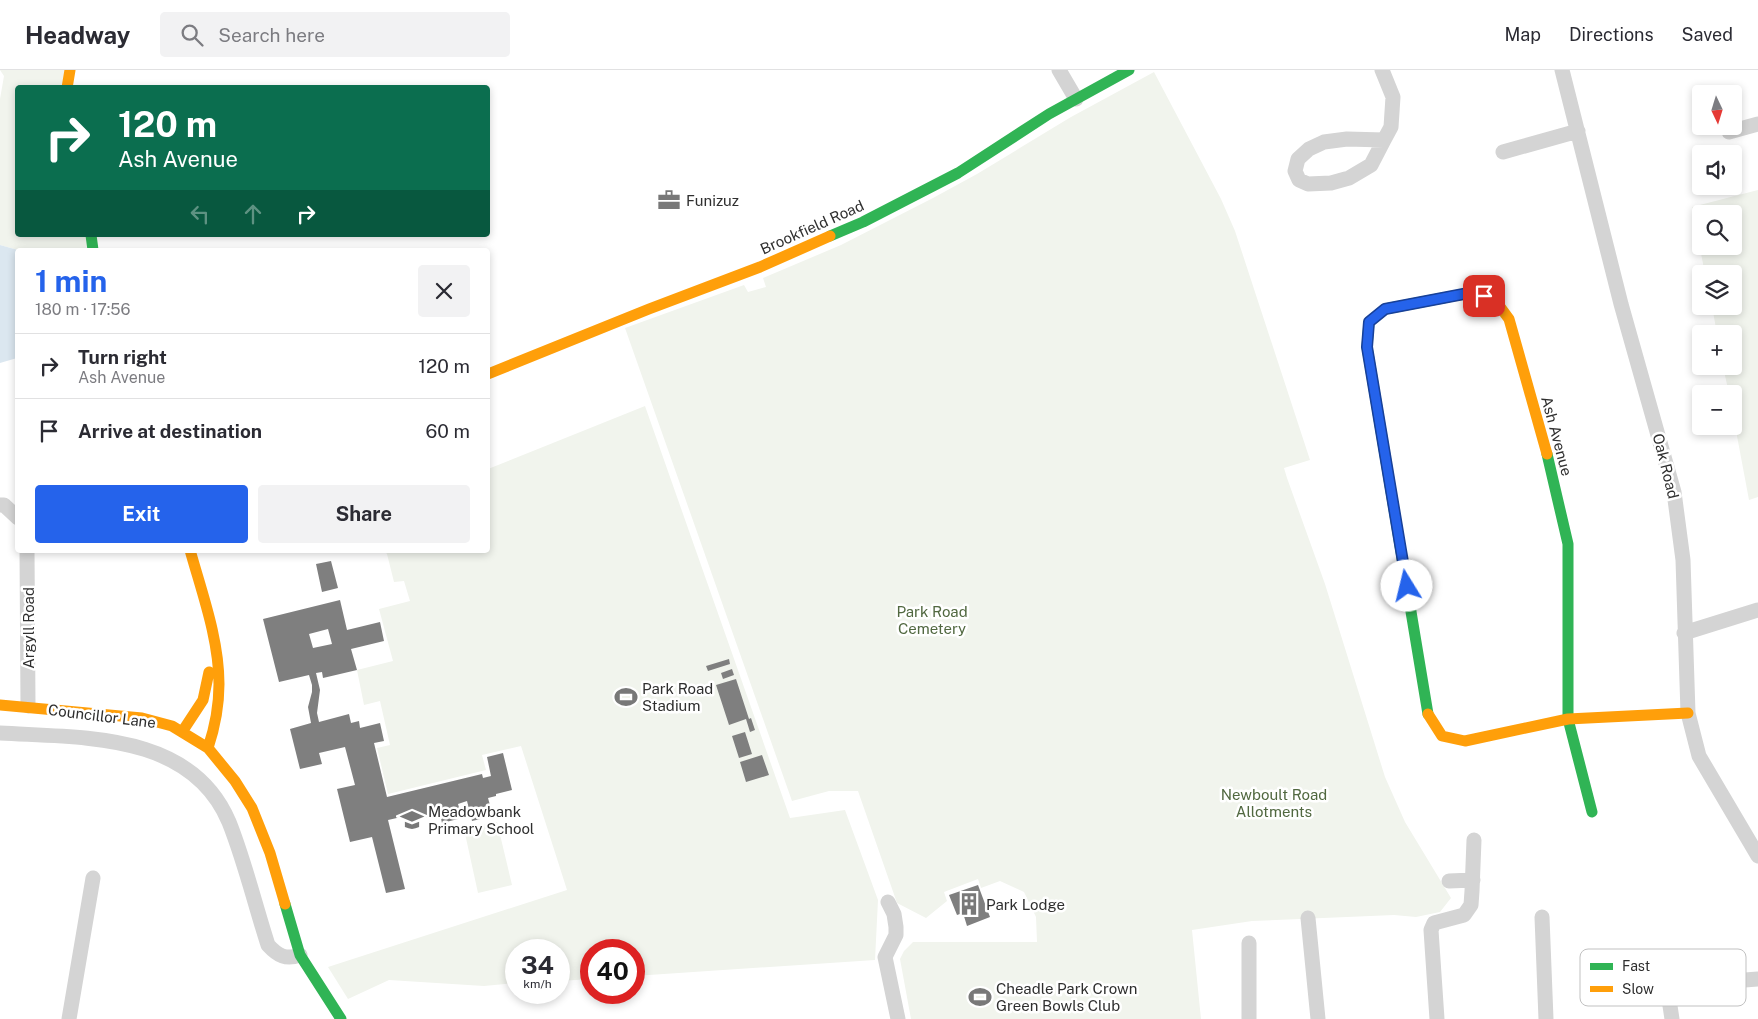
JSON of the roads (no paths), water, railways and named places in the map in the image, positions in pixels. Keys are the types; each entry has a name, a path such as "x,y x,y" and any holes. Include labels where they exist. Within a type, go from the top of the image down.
{"street":[{"path":"68,85 70,70"},
{"path":"1058,70 1076,99"},
{"name":"Brookfield Road","path":"490,373 649,309 760,267 863,222 958,173 1049,114 1130,70"},
{"path":"1382,70 1393,97 1391,127 1371,165 1349,178 1308,184 1300,180 1296,171 1298,159 1309,149 1324,142 1347,139 1384,140"},
{"name":"Oak Road","path":"1562,70 1621,304 1674,492 1683,560 1688,713 1700,756 1758,856"},
{"path":"1742,128 1758,124"},
{"path":"1502,152 1578,131"},
{"name":"Ash Avenue","path":"1568,719 1465,740 1442,736 1428,716 1367,347 1369,322 1385,309 1474,292 1494,300 1508,318 1548,458 1568,544 1568,719 1592,812"},
{"path":"0,504 4,504 15,515"},
{"name":"Argyll Road","path":"27,553 28,706"},
{"path":"191,553 211,632 219,673 218,708 208,748"},
{"path":"1684,633 1758,610"},
{"path":"182,732 203,700 210,662 211,632"},
{"name":"Councillor Lane","path":"0,705 28,706 142,718 172,726 208,748 236,781 252,808 270,853 300,955 340,1019"},
{"path":"1568,719 1688,713"},
{"name":"Councillor Lane","path":"0,733 133,745 164,755 188,769 213,794 228,821 268,945 275,953 290,958 300,955"},
{"path":"1436,1019 1431,930 1434,924 1464,915 1470,905 1474,840"},
{"path":"69,1019 93,878"},
{"path":"1449,881 1473,880"},
{"path":"888,902 894,914 896,935 885,957 898,1019"},
{"path":"1542,917 1546,1019"},
{"path":"1308,918 1318,1019"},
{"path":"1249,943 1249,1019"},
{"path":"1670,1006 1672,1019"}],"place":[{"name":"Funizuz","path":"669,200"},
{"name":"Park Road Stadium","path":"626,697"},
{"name":"Meadowbank Primary School","path":"412,820"},
{"name":"Park Lodge","path":"969,904"},
{"name":"Cheadle Park Crown Green Bowls Club","path":"980,997"}],"park label":[{"name":"Park Road Cemetery","path":"932,620"},
{"name":"Newboult Road Allotments","path":"1274,802"}]}
